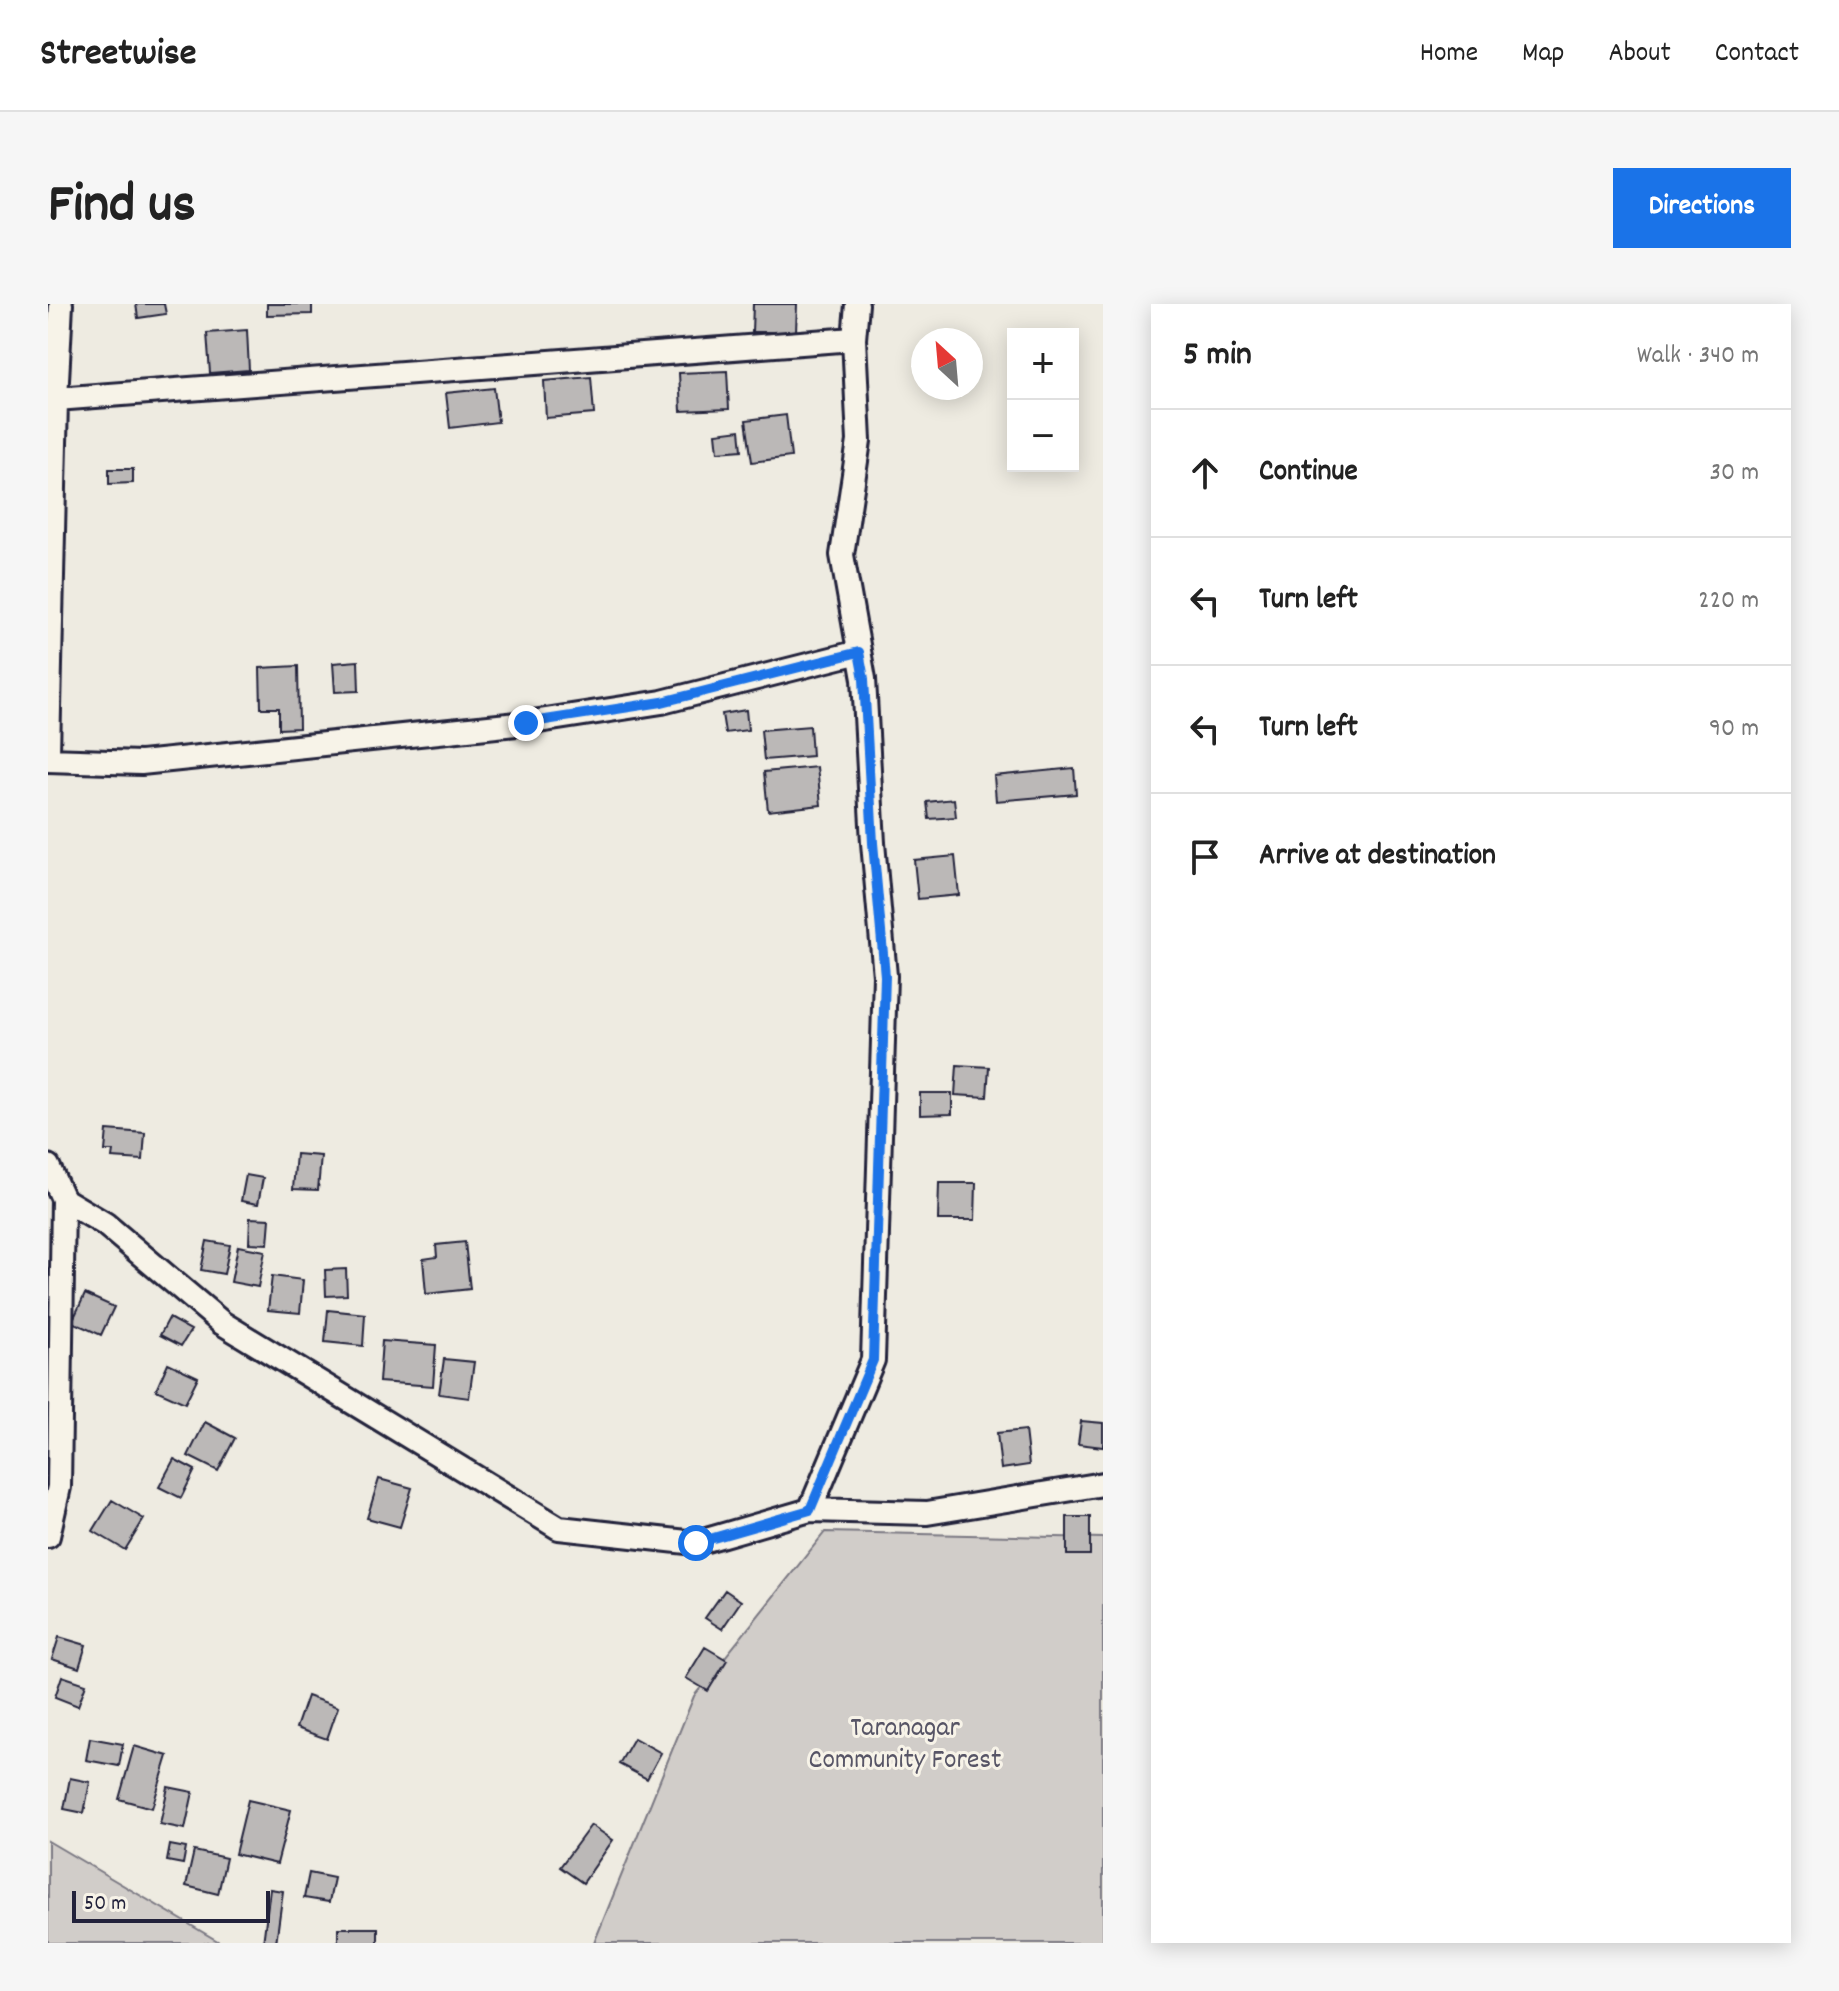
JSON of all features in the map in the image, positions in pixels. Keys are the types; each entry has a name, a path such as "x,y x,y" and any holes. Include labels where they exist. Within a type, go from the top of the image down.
{"street":[{"path":"48,753 61,304"},
{"path":"810,1510 873,1360 885,976 873,843 864,679 842,555 859,441 854,339 857,304"},
{"path":"56,399 854,339"},
{"path":"48,760 141,763 526,723 662,702 859,652"},
{"path":"48,1166 63,1199 59,1487 48,1536"},
{"path":"63,1199 105,1224 222,1323 559,1528 696,1543 810,1510 927,1513 1103,1484"}],"green space":[{"name":"Taranagar Community Forest","path":"825,1532 1103,1538 1103,1943 594,1943 694,1696"},
{"path":"48,1841 221,1943 48,1943"}],"building":[{"path":"136,304 164,304 166,314 138,318"},
{"path":"267,304 312,304 312,314 267,315"},
{"path":"753,304 797,304 796,332 752,332"},
{"path":"247,330 249,370 210,373 207,333"},
{"path":"727,371 729,409 681,411 679,373"},
{"path":"591,377 594,414 546,418 544,381"},
{"path":"494,388 498,422 450,428 446,393"},
{"path":"786,415 791,457 752,462 746,420"},
{"path":"740,430 742,450 718,452 716,433"},
{"path":"109,469 133,469 133,483 109,484"},
{"path":"358,661 359,691 335,692 333,663"},
{"path":"298,666 299,728 279,729 279,708 261,708 260,668"},
{"path":"746,710 748,730 725,733 722,714"},
{"path":"810,726 812,756 764,760 761,730"},
{"path":"817,767 821,805 768,811 764,772"},
{"path":"1074,768 1076,794 996,801 994,776"},
{"path":"954,799 956,817 929,819 927,802"},
{"path":"955,856 959,895 918,899 914,860"},
{"path":"957,1065 989,1067 987,1097 955,1095"},
{"path":"920,1093 952,1093 952,1114 920,1115"},
{"path":"107,1130 145,1133 143,1160 112,1158 113,1151 105,1151"},
{"path":"296,1154 321,1156 318,1190 293,1189"},
{"path":"246,1175 263,1178 258,1204 241,1201"},
{"path":"939,1183 976,1183 975,1220 938,1220"},
{"path":"250,1218 270,1219 268,1244 249,1243"},
{"path":"207,1241 230,1245 224,1274 201,1270"},
{"path":"465,1242 470,1289 426,1294 423,1259 437,1257 436,1245"},
{"path":"238,1246 265,1251 258,1287 231,1282"},
{"path":"346,1269 347,1295 326,1296 325,1270"},
{"path":"272,1276 303,1280 300,1313 268,1310"},
{"path":"85,1294 114,1307 101,1335 72,1322"},
{"path":"328,1310 365,1314 363,1346 325,1342"},
{"path":"169,1318 191,1330 181,1346 160,1335"},
{"path":"382,1341 436,1345 433,1386 379,1382"},
{"path":"444,1359 474,1362 469,1398 439,1394"},
{"path":"168,1363 198,1377 185,1403 156,1390"},
{"path":"1081,1421 1103,1423 1103,1447 1078,1444"},
{"path":"205,1422 235,1438 218,1471 188,1456"},
{"path":"1025,1430 1029,1465 1001,1469 997,1433"},
{"path":"174,1459 195,1470 181,1498 159,1487"},
{"path":"379,1479 412,1488 400,1527 367,1518"},
{"path":"112,1500 144,1519 125,1550 93,1531"},
{"path":"1067,1517 1090,1517 1090,1555 1067,1555"},
{"path":"725,1590 741,1601 722,1629 705,1618"},
{"path":"59,1637 86,1645 79,1668 52,1659"},
{"path":"705,1647 727,1660 708,1691 686,1678"},
{"path":"62,1676 86,1684 78,1706 55,1697"},
{"path":"307,1696 338,1707 327,1739 296,1728"},
{"path":"90,1738 123,1744 119,1766 86,1760"},
{"path":"634,1738 661,1753 647,1779 619,1764"},
{"path":"134,1746 168,1756 152,1808 119,1799"},
{"path":"70,1778 90,1782 84,1813 64,1809"},
{"path":"168,1787 193,1792 185,1829 160,1824"},
{"path":"248,1800 291,1810 277,1864 235,1854"},
{"path":"591,1825 613,1840 583,1883 560,1867"},
{"path":"170,1845 186,1848 183,1864 167,1861"},
{"path":"194,1851 226,1858 218,1894 186,1886"},
{"path":"309,1873 334,1878 329,1902 304,1898"},
{"path":"270,1889 283,1891 276,1943 263,1943"},
{"path":"338,1928 378,1928 378,1943 338,1943"}],"route":[{"path":"526,723 662,702 859,652 864,679 873,843 885,976 873,1360 810,1510 696,1543"}]}
